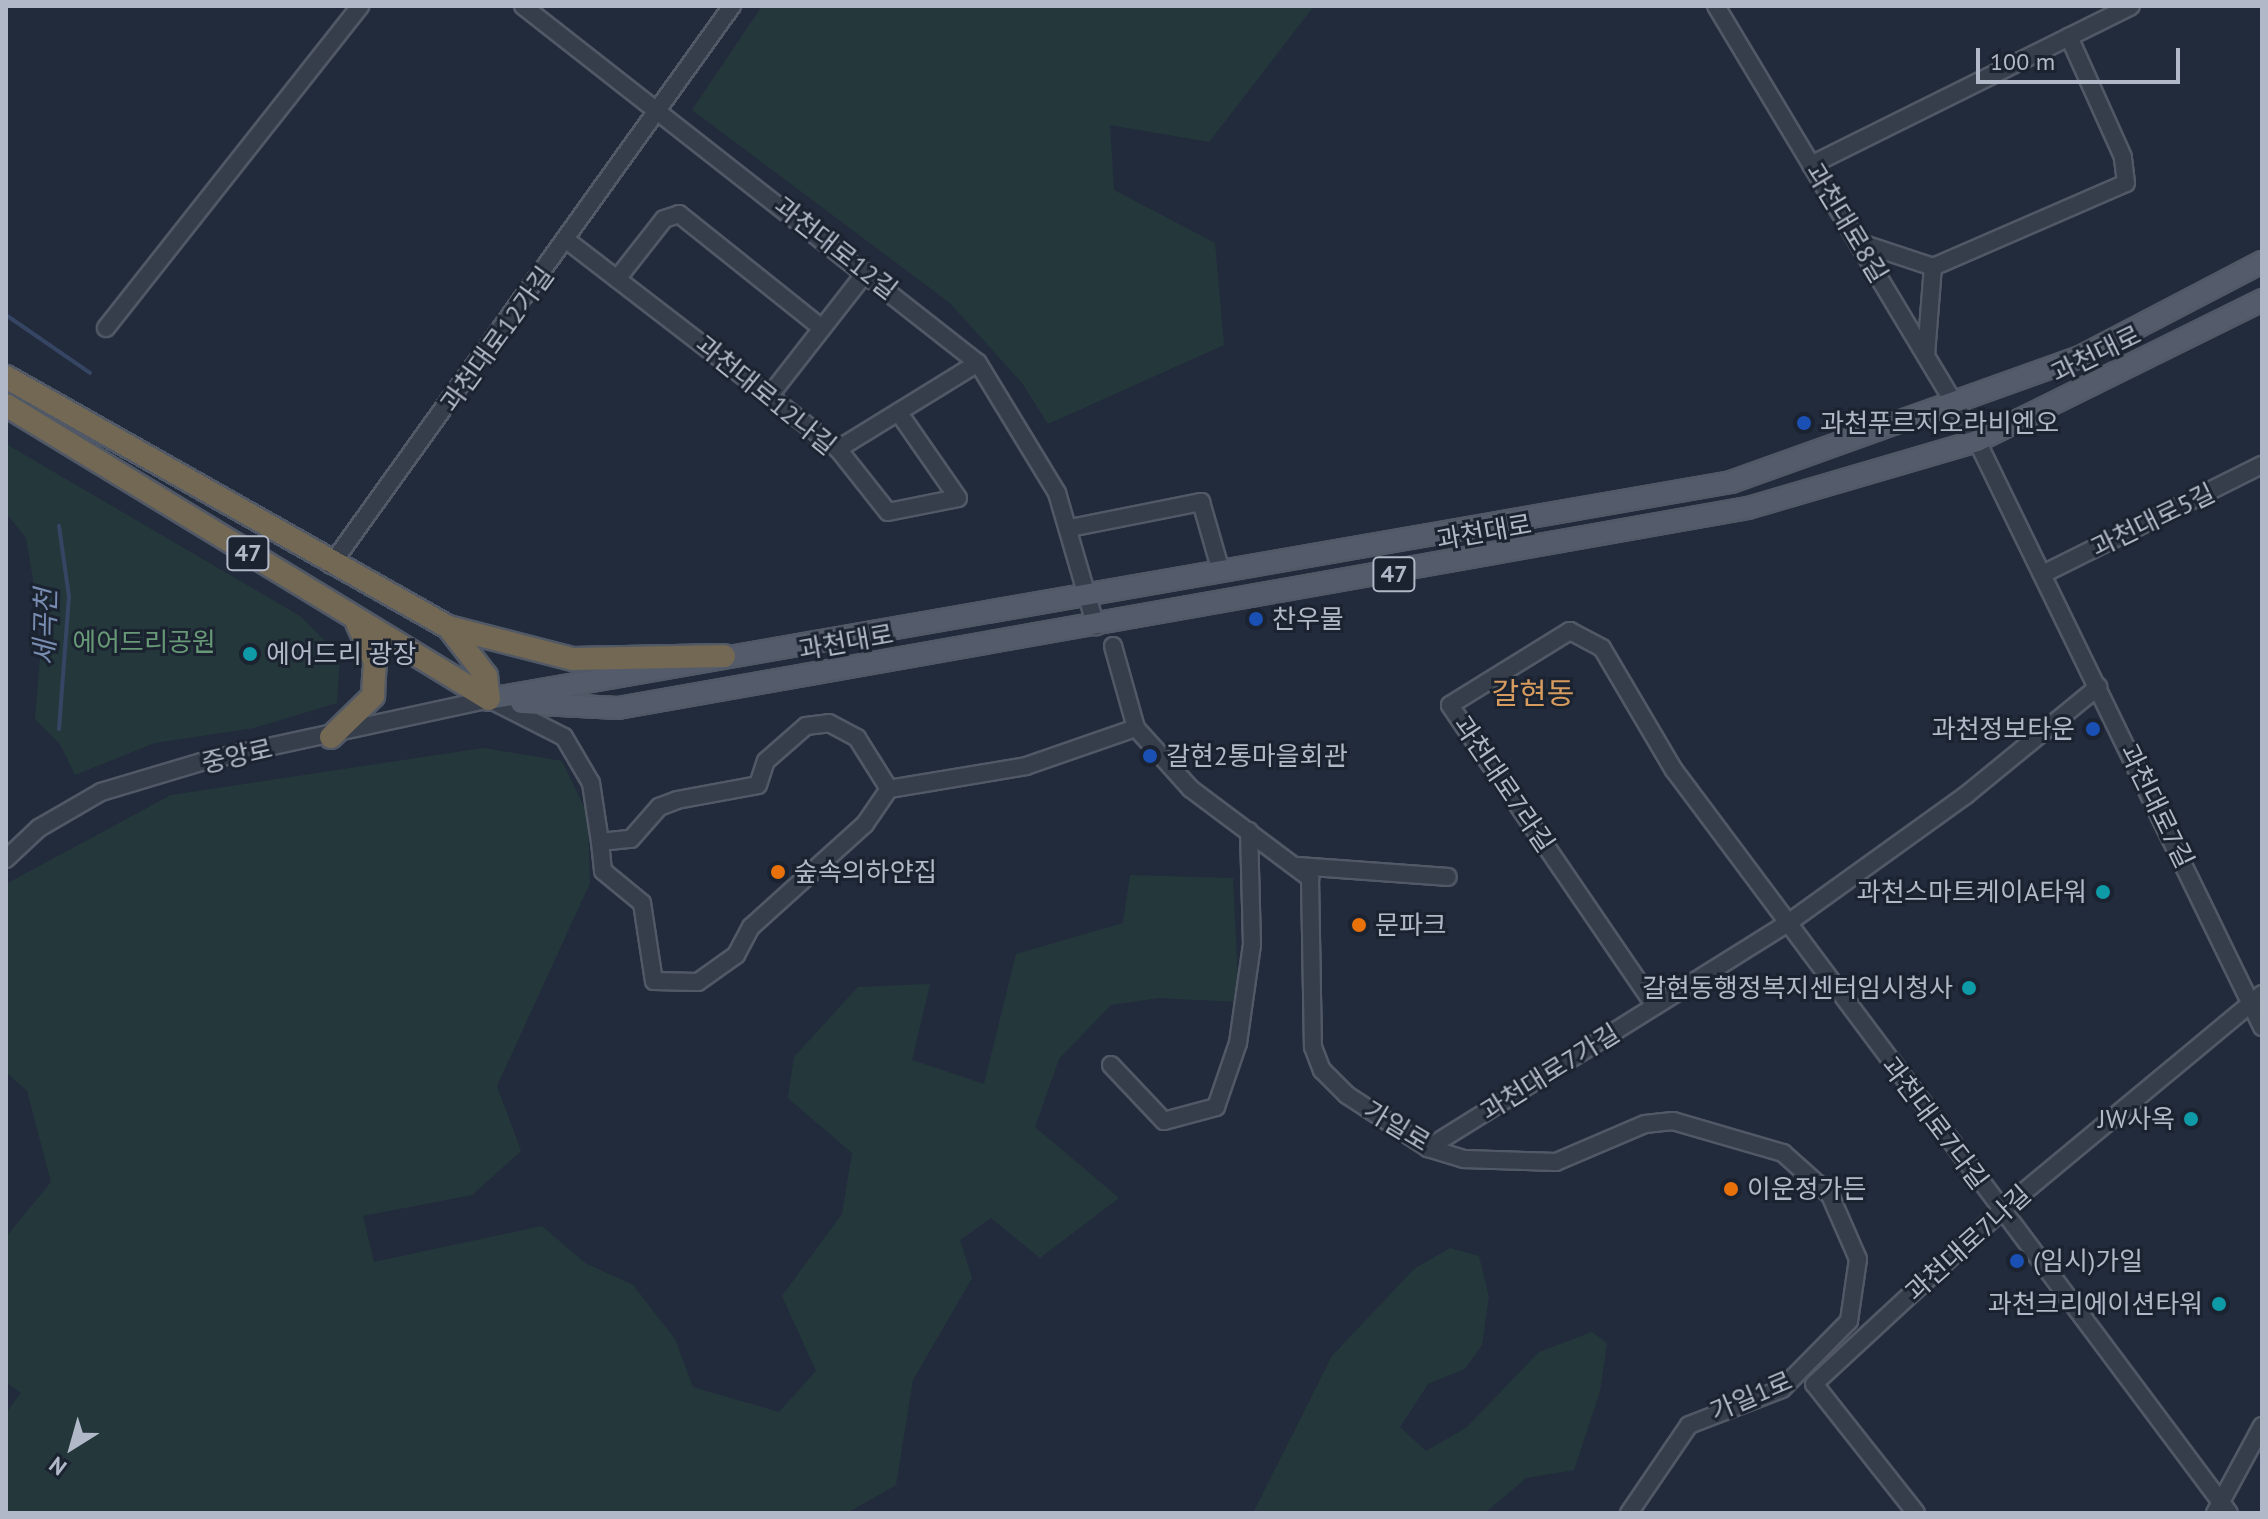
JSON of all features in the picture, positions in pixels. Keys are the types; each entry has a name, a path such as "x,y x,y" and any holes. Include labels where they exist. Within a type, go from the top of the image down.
{"highway":[{"path":"6,377 331,565 448,627 573,659 724,656"},
{"name":"47","path":"6,405 489,699"},
{"path":"331,737 373,696 367,633 347,614"},
{"path":"448,627 486,676 489,699"}],"main road":[{"name":"과천대로","path":"489,699 623,678 724,656 1088,590 1731,482 1957,407 2080,357 2262,262"},
{"name":"과천대로","path":"489,699 618,708 1096,626 1748,508 1977,441 2262,300"},
{"path":"618,708 610,694 623,678"}],"street":[{"path":"106,328 360,6"},
{"name":"과천대로12길","path":"523,6 661,111 978,363 1020,421 1070,528 1078,548 1096,626"},
{"name":"과천대로12가길","path":"331,565 569,242 732,6"},
{"name":"과천대로8길","path":"1716,6 1977,441"},
{"path":"1811,165 2131,6"},
{"path":"1858,242 1933,267 2126,183 2123,157 2069,37"},
{"path":"617,279 664,219 679,214 822,328"},
{"name":"과천대로12나길","path":"569,242 838,449 888,512 958,498 899,413"},
{"path":"1926,355 1933,267"},
{"path":"770,395 866,272"},
{"path":"838,449 978,363"},
{"name":"과천대로7길","path":"1977,441 2098,687 2257,997 2262,1027"},
{"name":"과천대로5길","path":"2043,574 2262,465"},
{"path":"1070,528 1201,502 1220,568"},
{"name":"과천대로7라길","path":"1655,1006 1450,705 1476,688 1570,631 1602,648 1674,770 1788,923"},
{"path":"1113,646 1136,728 1191,789 1299,866 1448,877"},
{"name":"과천대로7가길","path":"1428,1148 1788,923 1966,795 2098,687"},
{"path":"489,699 564,737 591,783 603,871 642,903 654,981 698,982 736,955 751,927 865,824 889,789 1026,766 1136,728"},
{"name":"중앙로","path":"6,859 39,828 101,792 208,760 331,737 489,699"},
{"path":"600,842 631,839 659,807 677,800 758,785 766,761 806,726 829,723 857,738 889,789"},
{"path":"1111,1065 1164,1121 1216,1107 1238,1043 1252,945 1249,831"},
{"name":"가일로","path":"1299,866 1311,888 1310,1017 1322,1070 1428,1148 1464,1159 1556,1162 1645,1124 1673,1121 1783,1153 1813,1173 1854,1237 1849,1321"},
{"name":"과천대로7다길","path":"1788,923 2222,1510"},
{"name":"과천대로7나길","path":"1916,1513 1814,1384 2002,1210 2257,997"},
{"name":"가일1로","path":"1629,1513 1689,1425 1782,1389 1849,1321"},
{"path":"2222,1510 2262,1426"}],"green space":[{"path":"762,6 1314,6 1209,142 1110,125 1114,190 1215,243 1224,345 1048,424 1022,383 950,303 692,110"},
{"name":"에어드리공원","path":"6,444 300,616 340,656 337,703 254,728 155,743 75,775 60,744 35,719 42,633 26,538 6,513"},
{"path":"483,748 562,761 588,815 590,883 497,1086 521,1151 472,1195 363,1216 374,1262 542,1226 585,1263 633,1285 675,1339 693,1387 779,1412 816,1371 782,1296 842,1214 852,1153 788,1098 794,1057 858,987 930,984 912,1060 984,1084 1016,954 1123,923 1130,875 1233,878 1239,1002 1159,998 1111,1005 1059,1059 1035,1127 1119,1198 1040,1258 991,1218 960,1240 972,1278 913,1380 896,1485 847,1513 6,1513 6,1413 21,1393 6,1382 6,1237 51,1182 27,1091 6,1072 6,884 171,795"},
{"path":"1450,1248 1479,1256 1489,1297 1482,1345 1465,1369 1428,1384 1400,1427 1426,1451 1466,1428 1539,1352 1592,1332 1607,1343 1600,1391 1574,1470 1526,1478 1485,1513 1253,1513 1332,1356 1414,1269"}],"waterway":[{"name":"세곡천","path":"6,315 90,373"},
{"name":"세곡천","path":"59,526 69,597 59,729"}],"place":[{"name":"과천푸르지오라비엔오","path":"1804,423"},
{"name":"찬우물","path":"1256,619"},
{"name":"에어드리 광장","path":"250,654"},
{"name":"과천정보타운","path":"2093,729"},
{"name":"갈현2통마을회관","path":"1150,756"},
{"name":"숲속의하얀집","path":"778,872"},
{"name":"과천스마트케이A타워","path":"2103,892"},
{"name":"문파크","path":"1359,925"},
{"name":"갈현동행정복지센터임시청사","path":"1969,988"},
{"name":"JW사옥","path":"2191,1119"},
{"name":"이운정가든","path":"1731,1189"},
{"name":"(임시)가일","path":"2017,1261"},
{"name":"과천크리에이션타워","path":"2219,1304"}],"district":[{"name":"갈현동","path":"1533,693"}]}
